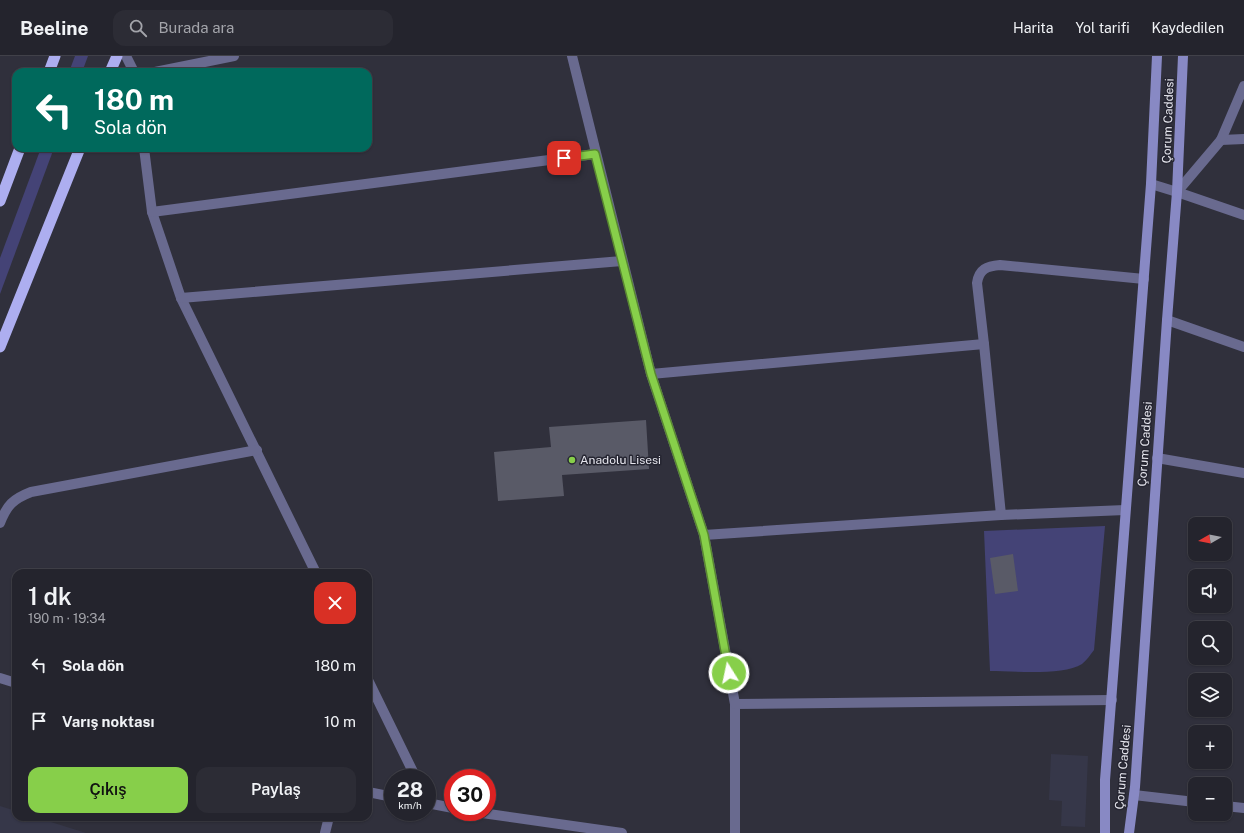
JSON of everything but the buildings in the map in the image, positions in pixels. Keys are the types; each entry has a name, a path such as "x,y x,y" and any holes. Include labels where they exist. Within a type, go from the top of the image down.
{"highway":[{"path":"50,68 55,56"},
{"path":"112,68 117,56"},
{"path":"0,201 18,152"},
{"path":"0,347 78,152"}],"main road":[{"name":"Çorum Caddesi","path":"1105,833 1106,780 1125,510 1151,184 1157,56"},
{"name":"Çorum Caddesi","path":"1129,833 1134,796 1167,320 1178,192 1183,56"}],"street":[{"path":"126,56 132,68"},
{"path":"175,68 234,56"},
{"path":"572,56 595,154 651,374 704,535 735,704 735,833"},
{"path":"1178,192 1221,140 1244,86"},
{"path":"1221,140 1244,139"},
{"path":"144,152 152,212 181,298 257,450 314,569"},
{"path":"152,212 595,154"},
{"path":"1151,184 1244,215"},
{"path":"181,298 622,261"},
{"path":"1001,515 984,344 976,283 980,271 988,267 1000,265 1144,279"},
{"path":"1167,320 1244,347"},
{"path":"651,374 984,344"},
{"path":"0,523 11,502 20,496 31,492 257,450"},
{"path":"1157,458 1244,473"},
{"path":"704,535 1001,515 1125,510"},
{"path":"0,678 12,682"},
{"path":"372,688 412,769"},
{"path":"735,704 1112,700"},
{"path":"372,793 384,795"},
{"path":"1134,796 1188,801"},
{"path":"1232,807 1244,808"},
{"path":"496,815 622,833"},
{"path":"325,833 328,821"}],"shaded area":[{"path":"75,56 88,56 84,68 70,68"},
{"path":"40,152 53,152 0,294 0,258"},
{"path":"1105,526 1094,650 1082,664 1074,668 1038,672 990,671 984,531"},
{"path":"1051,754 1088,756 1085,827 1061,826 1062,801 1049,800"},
{"path":"0,806 12,810 12,821 48,821 86,833 0,833"}],"place":[{"name":"Anadolu Lisesi","path":"572,460"}],"route":[{"path":"564,158 595,154 651,374 704,535 729,673"}]}
